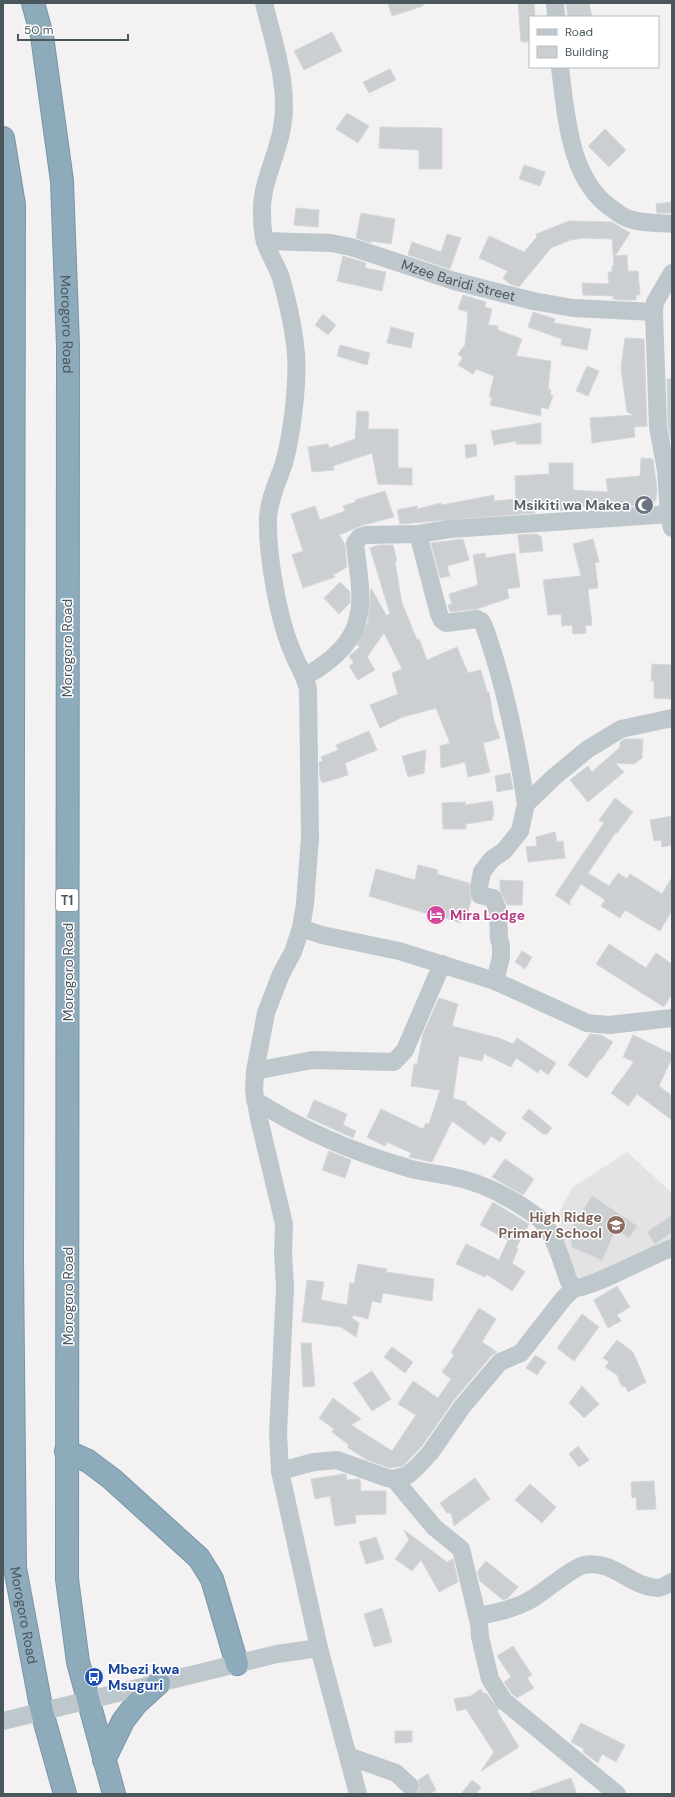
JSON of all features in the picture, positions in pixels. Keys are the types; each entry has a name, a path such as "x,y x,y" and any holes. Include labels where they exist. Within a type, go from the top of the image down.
{"highway":[{"name":"Morogoro Road","path":"33,3 42,36 62,181 68,346 66,630 68,1316 66,1451 67,1579 78,1662 114,1794"},
{"name":"Morogoro Road","path":"3,138 14,205 7,1261 15,1568 42,1712 65,1794"},
{"path":"66,1451 88,1461 112,1479 199,1558 212,1579 237,1664"},
{"path":"104,1760 123,1721 136,1704 159,1683"}],"street":[{"path":"264,3 285,97 280,140 263,194 261,213 265,241 280,277 288,304 296,355 295,392 288,442 284,462 272,498 268,516 268,536 271,566 283,621 293,653 306,676 308,689 310,837 305,904 301,928 293,952 281,974 266,1013 255,1070 255,1100 284,1224 283,1252 285,1288 278,1434 280,1471 319,1648 358,1794"},
{"path":"555,3 556,16"},
{"path":"560,68 569,136 577,160 592,190 605,204 632,220 672,224"},
{"name":"Mzee Baridi Street","path":"265,241 331,243 351,247 454,281 533,301 573,308 654,312"},
{"path":"306,676 321,668 339,651 355,628 360,608 359,574 355,543 357,540 366,535 418,534 450,529 671,518 666,470 658,427 654,312 655,302 672,273"},
{"path":"418,534 439,614 442,620 446,623 477,619 481,621 484,626 497,661 519,759 526,804 520,831 504,851 492,859 482,872 479,887 480,895 493,898 498,911 498,935 501,945 501,957 495,981"},
{"path":"526,804 572,762 607,737 621,730 672,718"},
{"path":"301,928 322,935 399,951 495,981 587,1023 609,1025 672,1018"},
{"path":"255,1070 312,1060 394,1062 405,1050 442,964"},
{"path":"255,1100 303,1127 334,1141 405,1168 451,1176 474,1183 499,1194 533,1213 546,1225 554,1240 569,1281 574,1288"},
{"path":"280,1471 314,1462 337,1460 387,1478 394,1479 408,1475 430,1453 462,1407 500,1362 521,1353 563,1299 574,1288 581,1288 595,1283 643,1259 672,1248"},
{"path":"394,1479 434,1527 460,1548 477,1616 480,1637 490,1679 504,1701 617,1794"},
{"path":"477,1616 505,1611 530,1600 582,1565 598,1564 616,1569 639,1584 659,1588 672,1582"},
{"path":"3,1721 277,1654 319,1648"},
{"path":"348,1756 396,1773 410,1786"}],"shaded area":[{"name":"High Ridge Primary School","path":"627,1152 672,1193 672,1240 645,1250 617,1268 580,1284 569,1263 557,1216 572,1188"}],"building":[{"path":"388,3 423,3 423,6 392,16"},
{"path":"518,3 534,3 535,16 529,16 529,42 521,42"},
{"path":"566,3 589,3 592,16 568,16"},
{"path":"332,32 342,51 304,70 294,51"},
{"path":"390,69 396,80 369,93 363,82"},
{"path":"347,113 369,126 358,143 336,129"},
{"path":"380,127 442,128 442,169 419,169 419,150 379,148"},
{"path":"605,129 626,150 609,167 588,146"},
{"path":"524,165 545,172 540,186 519,179"},
{"path":"672,202 672,213 657,213 656,204"},
{"path":"296,208 319,210 318,227 294,225"},
{"path":"361,213 395,219 391,244 372,241 371,243 356,238"},
{"path":"569,221 612,222 630,233 615,256 627,255 628,271 638,271 640,295 636,295 636,300 613,299 613,296 583,295 582,283 609,284 608,272 612,272 612,266 614,266 612,239 585,238 570,240 551,248 519,287 510,284 503,278 508,271 479,258 489,236 524,252 537,237 536,234"},
{"path":"447,234 461,238 450,269 408,255 412,242 441,252"},
{"path":"343,256 366,263 365,268 386,272 382,291 337,281"},
{"path":"463,295 486,302 485,307 492,309 488,325 498,326 498,330 522,339 516,356 551,361 548,389 551,390 550,395 553,396 548,409 541,407 541,416 490,405 492,398 489,397 494,376 476,369 473,374 458,365 463,358 458,354 465,345 468,316 468,312 458,309"},
{"path":"533,312 555,319 554,323 591,329 587,350 561,345 562,339 528,327"},
{"path":"323,314 336,325 328,335 315,325"},
{"path":"391,327 414,333 411,348 387,343"},
{"path":"625,338 644,339 647,426 634,427 635,437 592,443 590,418 634,415 627,412 621,368"},
{"path":"340,345 370,353 367,365 337,356"},
{"path":"587,366 599,371 588,396 576,391"},
{"path":"667,379 672,379 672,445 668,426"},
{"path":"357,411 369,412 368,429 398,429 398,468 412,468 412,485 378,484 372,453 333,466 334,470 312,472 308,447 328,444 329,448 355,439"},
{"path":"541,423 541,444 516,444 516,441 494,445 491,431"},
{"path":"476,444 477,456 466,458 465,445"},
{"path":"641,458 653,459 657,490 656,499 653,505 600,508 575,506 575,510 535,511 535,513 400,524 397,510 417,506 417,509 441,503 442,505 494,495 494,501 516,499 515,476 549,474 549,463 573,463 573,490 608,492 606,479 640,476"},
{"path":"385,491 394,517 363,525 339,535 345,544 347,567 333,575 335,577 303,588 292,555 303,551 291,514 315,506 320,520 345,511 343,506 356,502 355,500"},
{"path":"538,534 538,536 541,536 543,551 520,553 518,535"},
{"path":"463,539 469,560 447,566 450,576 440,578 431,543"},
{"path":"593,539 599,562 595,563 598,588 588,589 592,625 585,626 586,633 573,634 572,625 562,626 561,614 548,615 543,580 581,576 573,544"},
{"path":"379,545 393,545 397,561 395,562 402,603 427,660 457,647 468,673 481,670 487,692 489,692 494,721 500,738 483,743 490,772 468,777 465,762 441,768 440,746 450,743 436,708 403,717 380,728 370,705 398,694 392,673 402,669 384,633 367,657 375,670 358,680 349,666 354,663 349,656 360,647 357,645 368,621 371,588 386,615 390,614 370,548"},
{"path":"485,553 486,558 515,553 520,587 507,589 509,598 477,609 450,612 448,605 452,604 449,594 478,585 473,555"},
{"path":"340,582 350,592 350,603 339,614 324,598"},
{"path":"652,664 672,665 672,699 654,698 654,681 651,681"},
{"path":"369,731 377,750 345,763 348,775 322,783 320,778 319,762 323,761 321,757 338,750 336,745"},
{"path":"625,739 643,739 642,758 634,764 615,763 624,772 588,802 570,780 588,766 592,772 620,747 620,742"},
{"path":"426,750 424,773 408,777 402,756"},
{"path":"510,773 513,789 497,792 495,776"},
{"path":"615,798 633,812 617,833 616,832 588,873 609,886 618,873 627,879 630,874 662,894 672,877 672,910 660,931 625,910 620,918 601,906 605,900 581,884 570,901 570,905 555,895 604,823 599,820"},
{"path":"492,801 494,813 492,820 466,824 466,829 443,829 442,803 465,802 465,805"},
{"path":"672,816 672,845 662,847 661,840 654,841 650,820"},
{"path":"555,832 557,842 563,841 565,858 528,862 526,847 537,846 536,837"},
{"path":"418,865 438,870 437,874 469,883 471,900 468,912 464,911 460,923 428,912 428,914 369,896 376,869 415,880"},
{"path":"500,880 523,881 522,905 507,905 500,890"},
{"path":"609,944 646,968 656,953 672,964 672,994 664,1007 596,964"},
{"path":"522,951 532,957 525,969 515,962"},
{"path":"439,998 458,1004 452,1026 499,1038 513,1044 517,1038 556,1063 548,1075 540,1069 538,1073 516,1058 511,1067 484,1054 482,1061 459,1056 453,1098 466,1102 466,1104 506,1133 500,1142 491,1136 485,1145 452,1121 432,1162 409,1157 411,1153 387,1142 385,1146 367,1137 381,1109 423,1129 426,1123 429,1124 440,1090 411,1086 414,1064 417,1064 423,1034"},
{"path":"590,1034 601,1035 613,1042 587,1078 568,1065"},
{"path":"633,1035 672,1054 672,1058 659,1086 672,1096 672,1120 637,1094 628,1106 611,1093 634,1062 623,1057"},
{"path":"314,1100 347,1114 343,1125 356,1131 353,1138 307,1117"},
{"path":"529,1109 552,1128 547,1134 543,1134 522,1118"},
{"path":"329,1151 351,1160 345,1178 322,1170"},
{"path":"505,1159 534,1179 523,1195 492,1177"},
{"path":"592,1196 637,1226 629,1238 616,1229 602,1260 572,1247 571,1229"},
{"path":"493,1202 529,1224 516,1248 518,1249 512,1263 525,1272 512,1291 486,1274 485,1277 456,1264 466,1244 499,1260 508,1240 480,1225"},
{"path":"672,1215 672,1232 655,1244 647,1232"},
{"path":"358,1264 387,1269 386,1272 434,1279 432,1301 383,1293 381,1303 372,1301 368,1319 353,1315 352,1318 359,1323 356,1337 341,1327 302,1322 307,1280 324,1282 321,1300 347,1305 350,1283 354,1284"},
{"path":"617,1286 630,1307 617,1315 621,1321 608,1328 594,1300"},
{"path":"479,1308 496,1319 482,1342 497,1352 492,1355 454,1400 422,1446 403,1466 390,1468 367,1460 347,1447 349,1445 332,1432 334,1429 319,1418 333,1398 361,1419 351,1425 392,1451 416,1415 398,1404 413,1381 438,1398 451,1379 442,1372 454,1355 451,1353"},
{"path":"582,1314 599,1327 574,1361 557,1348"},
{"path":"617,1340 633,1352 646,1382 628,1392 625,1386 622,1387 617,1375 605,1367 609,1362 603,1358"},
{"path":"301,1343 311,1343 315,1386 303,1387"},
{"path":"392,1347 413,1362 405,1373 384,1357"},
{"path":"535,1355 546,1362 537,1375 526,1368"},
{"path":"372,1371 391,1399 372,1411 353,1383"},
{"path":"582,1386 599,1404 584,1418 569,1403"},
{"path":"578,1446 589,1460 579,1467 569,1454"},
{"path":"346,1474 347,1480 360,1479 361,1491 386,1491 386,1514 355,1515 356,1523 335,1526 330,1496 315,1499 311,1479"},
{"path":"475,1478 490,1499 454,1526 451,1513 447,1513 440,1503"},
{"path":"654,1481 656,1509 637,1510 636,1497 632,1498 631,1482"},
{"path":"530,1484 556,1507 542,1523 515,1500"},
{"path":"404,1530 447,1562 453,1559 458,1582 439,1592 421,1560 412,1571 395,1559 409,1540"},
{"path":"376,1537 384,1559 366,1564 359,1542"},
{"path":"486,1561 518,1587 508,1598 503,1600 480,1581 477,1572"},
{"path":"382,1608 392,1642 374,1647 364,1614"},
{"path":"513,1646 532,1675 527,1678 534,1688 517,1698 512,1694 504,1682 511,1677 497,1656"},
{"path":"481,1689 499,1710 497,1711 519,1747 481,1771 494,1752 466,1709 457,1711 454,1699 471,1696"},
{"path":"581,1723 625,1745 616,1762 602,1754 598,1763 583,1752 584,1749 571,1742"},
{"path":"395,1731 412,1731 412,1742 395,1743"},
{"path":"428,1774 436,1790 430,1794 416,1794 420,1788 418,1780"},
{"path":"571,1778 577,1794 531,1794 531,1792"},
{"path":"472,1780 481,1787 476,1794 461,1794"}],"place":[{"name":"Msikiti wa Makea","path":"644,505"},
{"name":"Mira Lodge","path":"436,915"},
{"name":"High Ridge Primary School","path":"616,1225"},
{"name":"Mbezi kwa Msuguri","path":"94,1677"}]}
